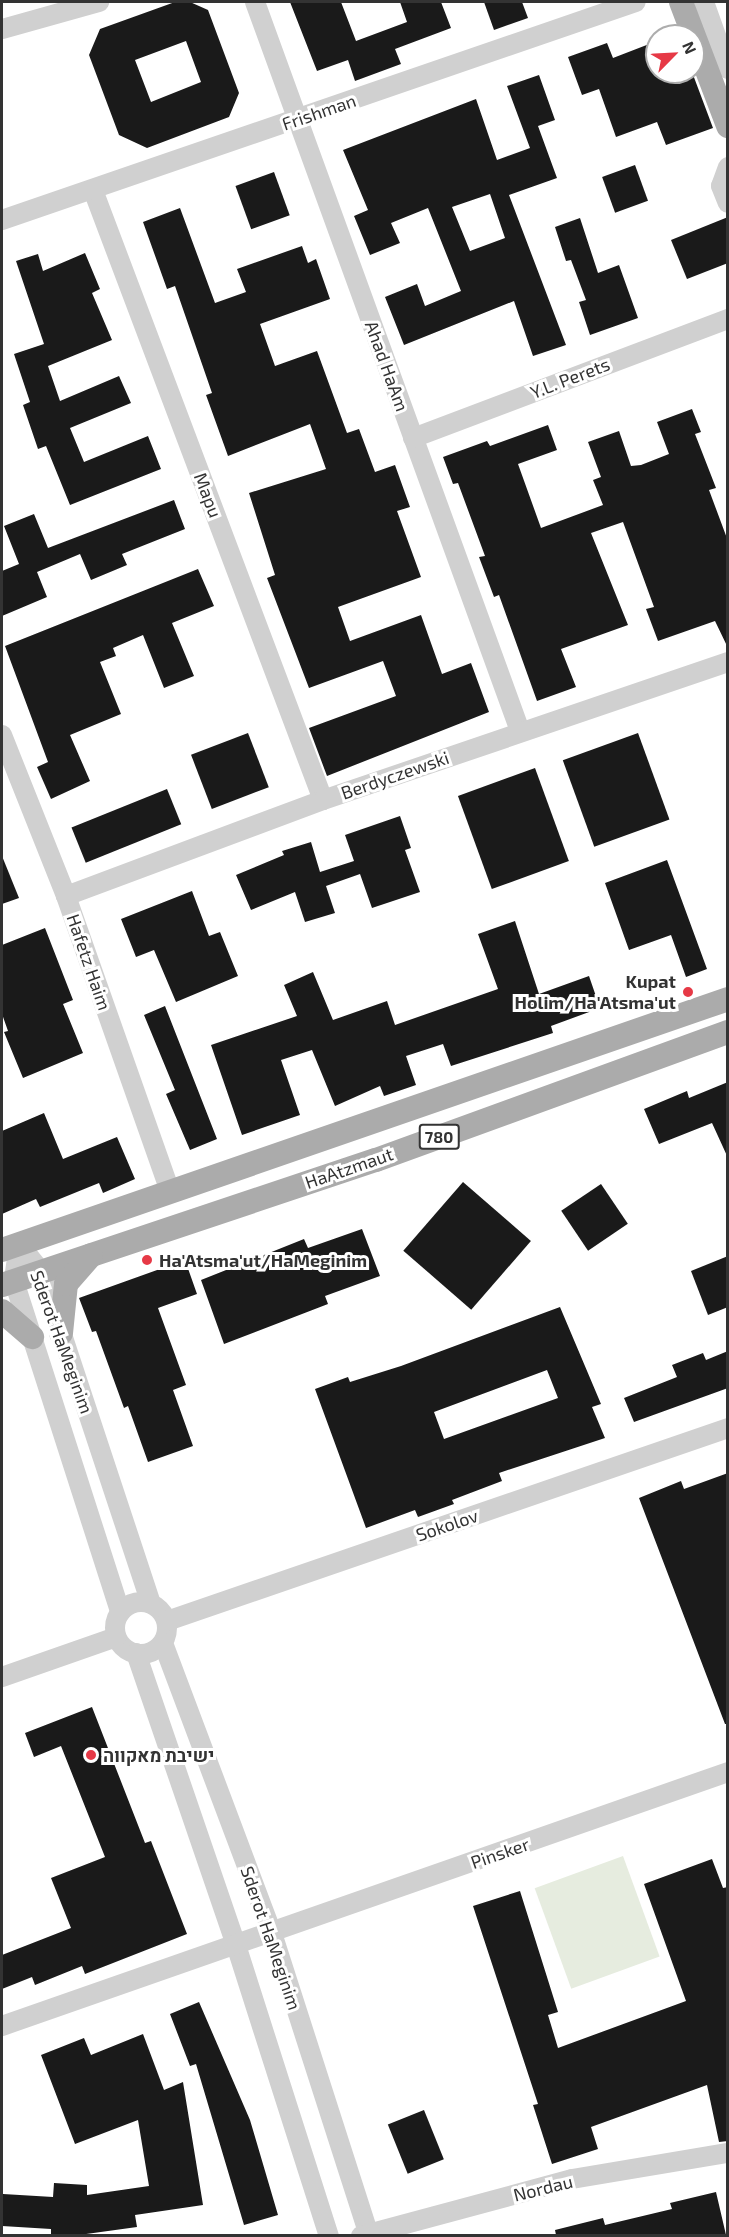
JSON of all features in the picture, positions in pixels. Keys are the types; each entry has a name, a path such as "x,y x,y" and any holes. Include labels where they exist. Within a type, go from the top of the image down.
{"main road":[{"path":"686,3 728,126"},
{"name":"HaAtzmaut","path":"10,1247 728,999"},
{"name":"HaAtzmaut","path":"8,1283 376,1160 728,1032"},
{"path":"61,1333 66,1284 93,1253"},
{"path":"2,1311 32,1337"}],"street":[{"path":"2,29 99,2"},
{"name":"Ahad HaAm","path":"255,2 520,731"},
{"name":"Frishman","path":"2,220 636,2"},
{"path":"686,3 728,69"},
{"path":"728,167 721,186 728,203"},
{"name":"Mapu","path":"93,190 323,800"},
{"name":"Y.L. Perets","path":"413,438 728,319"},
{"name":"Berdyczewski","path":"66,896 323,800 728,662"},
{"name":"Hafetz Haim","path":"2,735 66,896 170,1192"},
{"name":"Sderot HaMeginim","path":"10,1247 41,1271 151,1603"},
{"name":"Sderot HaMeginim","path":"10,1247 8,1283 32,1337 120,1612"},
{"name":"Sokolov","path":"167,1621 728,1428"},
{"path":"134,1602 151,1603 167,1621 163,1643 151,1652 136,1653 116,1637 120,1612 134,1602"},
{"path":"2,1677 116,1637"},
{"name":"Sderot HaMeginim","path":"163,1643 272,1933 366,2235"},
{"name":"Sderot HaMeginim","path":"136,1653 237,1945 329,2235"},
{"name":"Pinsker","path":"237,1945 728,1772"},
{"path":"2,2026 237,1945"},
{"name":"Nordau","path":"366,2235 572,2179 728,2153"}],"shaded area":[{"path":"623,1856 660,1957 571,1989 535,1888"}],"building":[{"path":"175,2 190,2 208,10 239,93 229,117 147,148 119,135 89,55 100,29","holes":["186,41 201,82 151,102 135,60"]},
{"path":"290,2 341,2 356,41 407,22 400,2 441,2 451,28 395,49 401,64 355,81 348,60 317,71"},
{"path":"484,2 522,2 528,18 494,30"},
{"path":"607,43 613,58 645,46 645,84 696,84 713,128 666,145 657,122 616,137 599,89 582,95 568,57"},
{"path":"539,75 555,120 538,126 557,178 509,195 566,345 533,356 514,301 404,345 385,297 417,284 425,306 461,291 428,208 391,223 400,243 370,255 354,216 368,210 343,150 476,99 497,160 530,148 507,86","holes":["490,194 505,238 470,251 452,207"]},
{"path":"635,165 648,201 615,213 602,177"},
{"path":"274,172 290,215 251,229 235,186"},
{"path":"180,208 215,303 246,292 237,269 302,246 308,263 316,259 330,299 260,324 275,366 317,351 347,433 359,429 375,472 395,465 410,507 397,511 421,577 338,607 350,641 421,615 442,674 471,663 489,712 327,776 309,728 396,696 383,661 309,688 267,578 275,575 249,493 326,469 310,424 228,456 206,395 212,393 175,286 167,289 143,222"},
{"path":"728,217 728,263 687,279 671,240"},
{"path":"580,218 598,273 619,265 638,318 590,335 579,302 586,300 571,260 566,261 555,227"},
{"path":"85,253 100,289 92,293 112,340 48,366 60,401 119,376 131,403 70,428 84,462 148,436 161,469 70,505 46,446 38,449 23,405 30,402 14,354 44,344 16,261 38,254 43,271"},
{"path":"692,409 701,432 695,434 716,488 709,490 728,541 728,648 715,621 658,641 646,609 654,607 623,522 591,533 628,625 561,649 576,687 537,701 499,595 494,597 479,557 485,556 458,483 453,484 443,457 487,441 490,446 548,425 557,450 518,464 541,528 603,505 593,480 601,477 588,442 619,431 631,466 641,465 669,454 657,422"},
{"path":"174,500 185,529 122,554 127,565 91,580 80,554 37,572 47,597 2,616 2,571 19,564 4,526 34,514 48,548"},
{"path":"198,569 214,606 172,623 194,676 164,688 143,635 113,648 116,656 100,662 121,714 70,735 90,781 51,799 37,767 48,762 5,646"},
{"path":"248,733 269,787 212,809 191,755"},
{"path":"638,733 669,819 594,847 563,760"},
{"path":"535,768 569,861 492,889 458,796"},
{"path":"167,789 181,824 86,863 72,828"},
{"path":"400,816 411,848 405,850 420,892 372,908 360,874 326,886 335,913 305,922 295,892 251,910 236,875 284,855 282,851 311,842 320,872 354,861 345,835"},
{"path":"2,856 19,898 2,904"},
{"path":"667,860 707,969 686,977 671,935 629,950 605,883"},
{"path":"192,891 209,936 220,932 238,976 176,1002 154,950 136,957 121,919"},
{"path":"515,921 539,994 589,976 600,1008 551,1026 553,1033 451,1066 443,1044 406,1056 416,1085 384,1096 380,1086 335,1106 312,1050 281,1060 300,1115 242,1135 211,1045 297,1016 284,985 313,972 333,1020 387,1001 395,1025 498,989 478,934"},
{"path":"45,928 73,1000 63,1004 83,1053 23,1078 4,1032 8,1031 2,1014 2,945"},
{"path":"165,1006 217,1139 190,1150 166,1094 175,1090 144,1015"},
{"path":"728,1082 728,1158 712,1123 659,1144 644,1109 687,1091 689,1098"},
{"path":"44,1113 63,1159 117,1137 135,1179 103,1193 99,1183 40,1207 36,1199 2,1214 2,1131"},
{"path":"463,1182 531,1241 471,1310 403,1251"},
{"path":"601,1184 628,1224 588,1251 561,1211"},
{"path":"362,1229 380,1276 325,1296 328,1304 224,1344 201,1280 304,1239 308,1248"},
{"path":"728,1256 728,1307 708,1315 691,1271"},
{"path":"185,1260 197,1294 158,1308 186,1385 173,1390 193,1446 148,1462 128,1406 124,1408 96,1331 92,1332 79,1298"},
{"path":"560,1307 601,1404 592,1407 605,1438 499,1473 502,1481 452,1500 454,1504 418,1517 415,1510 366,1528 315,1389 348,1377 350,1382 401,1366","holes":["547,1370 558,1398 444,1439 434,1412"]},
{"path":"728,1351 728,1388 634,1422 624,1398 677,1377 672,1365 703,1353 706,1360"},
{"path":"728,1473 728,1724 725,1724 639,1498 681,1481 684,1489"},
{"path":"92,1707 145,1843 151,1841 187,1934 85,1974 82,1966 35,1985 32,1977 2,1989 2,1955 71,1928 51,1878 105,1857 61,1746 34,1757 25,1733"},
{"path":"712,1859 723,1888 728,1887 728,2141 719,2142 707,2085 591,2127 598,2149 552,2164 533,2105 538,2104 473,1906 520,1891 558,2012 548,2015 558,2048 686,2001 644,1884"},
{"path":"199,2002 250,2120 278,2215 244,2225 196,2064 190,2066 170,2014"},
{"path":"143,2034 164,2090 183,2082 203,2205 135,2215 137,2227 79,2235 51,2235 51,2229 2,2226 3,2194 53,2197 54,2183 87,2185 87,2195 149,2186 138,2120 75,2144 41,2055 84,2038 91,2055"},
{"path":"424,2110 444,2159 408,2174 388,2125"},
{"path":"716,2192 726,2235 556,2235 555,2230 603,2218 605,2225 672,2209 670,2203"}],"place":[{"name":"Kupat Holim/Ha'Atsma'ut","path":"688,992"},
{"name":"Ha'Atsma'ut/HaMeginim","path":"147,1260"},
{"name":"ישיבת מאקווה","path":"91,1755"}]}
